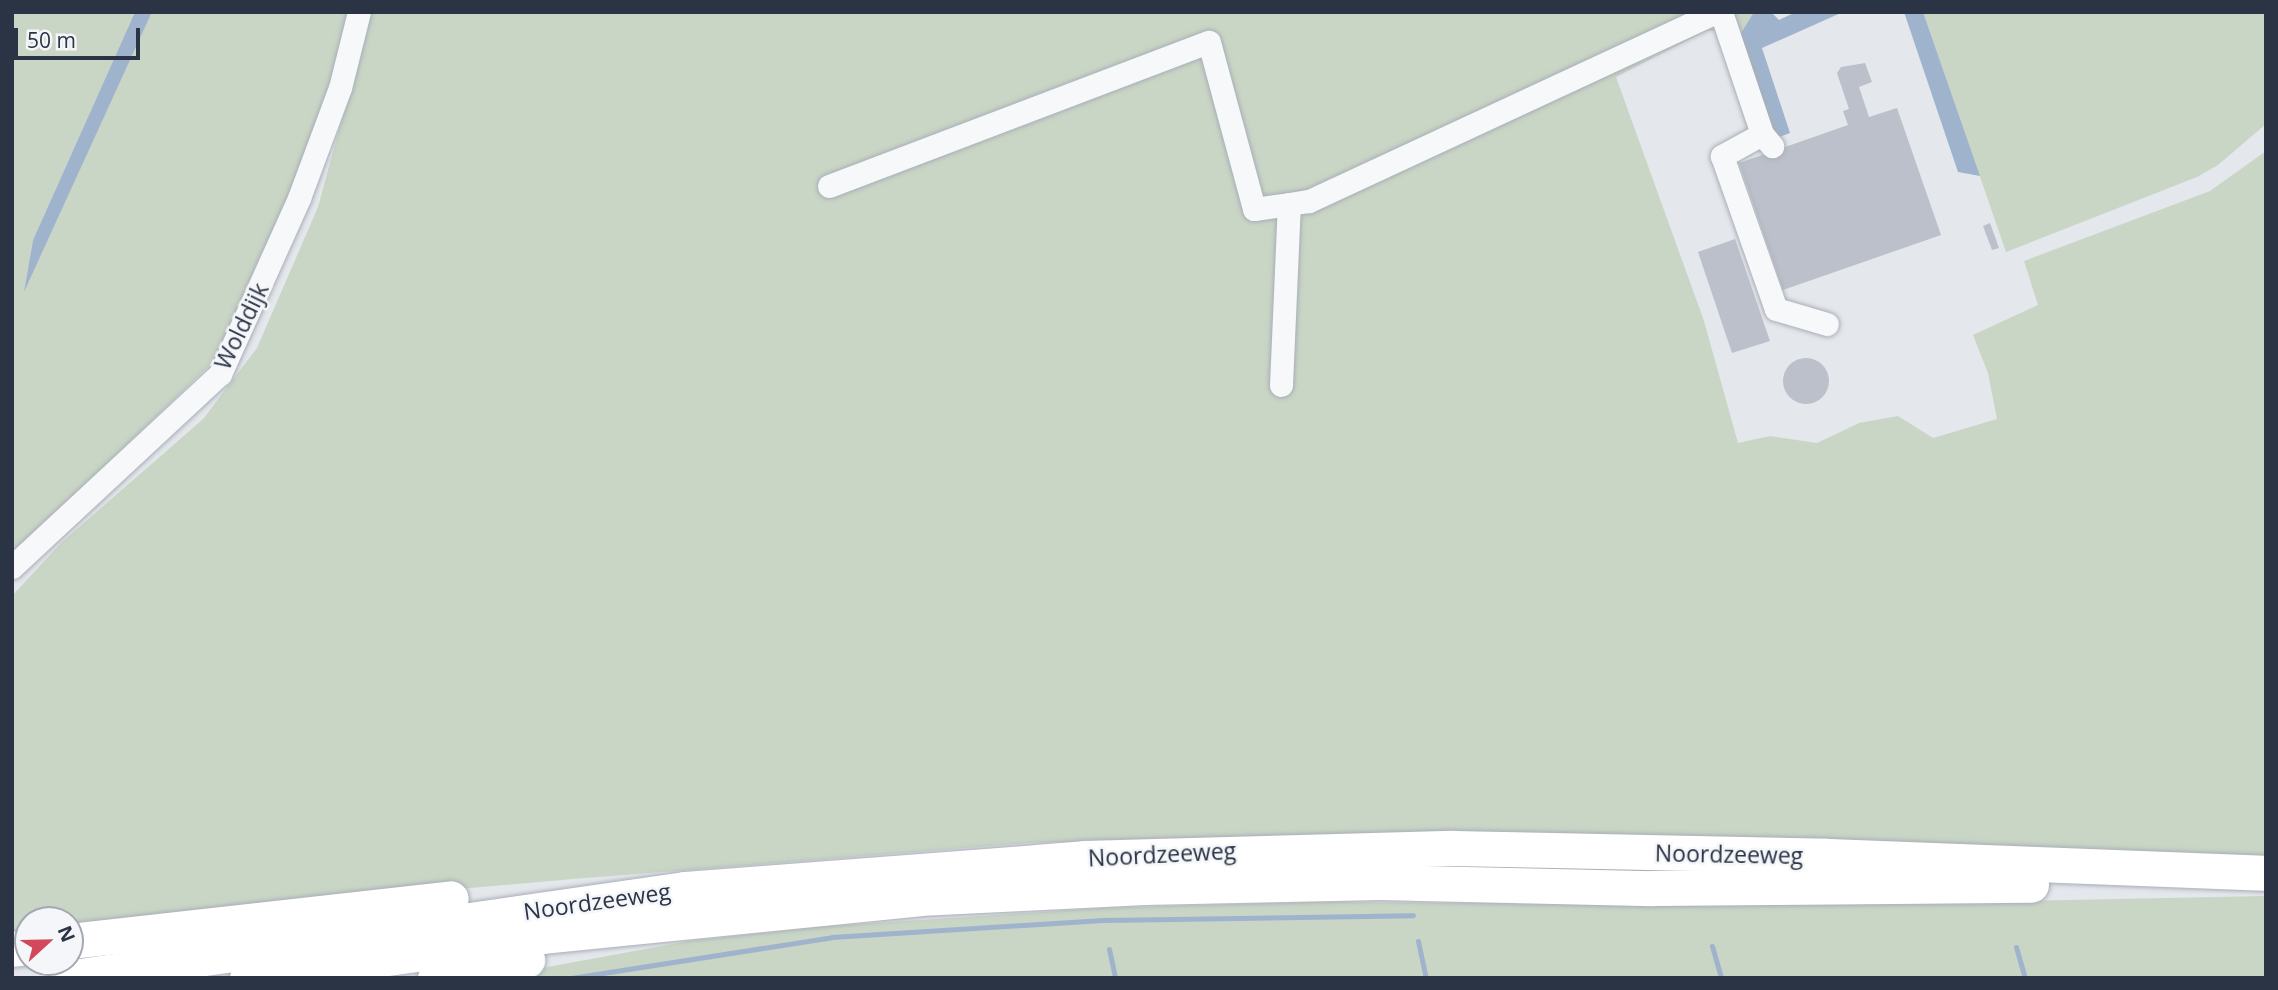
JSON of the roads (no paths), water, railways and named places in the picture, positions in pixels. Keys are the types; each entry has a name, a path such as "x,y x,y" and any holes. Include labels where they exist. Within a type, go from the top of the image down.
{"highway":[{"name":"Noordzeeweg","path":"66,978 685,889 930,867 1274,849 1827,856 2266,873"},
{"name":"Noordzeeweg","path":"247,978 735,913 919,898 1158,886 1379,882 1858,888 2266,881"},
{"path":"84,939 442,899 685,889"},
{"path":"435,978 735,913"}],"street":[{"name":"Wolddijk","path":"12,567 220,374 299,198 340,88 359,12"},
{"path":"830,186 1209,42 1254,209 1310,201 1719,12 1767,140 1722,156 1776,309 1827,324"},
{"path":"1281,385 1289,204"}],"water":[{"path":"135,12 152,12 24,292 33,240"},
{"path":"1754,12 1771,12 1779,20 1796,12 1843,12 1762,48 1790,133 1774,139 1738,38"},
{"path":"1904,12 1923,12 1980,176 1958,172"}],"waterway":[{"path":"571,978 832,937 1106,920 1413,915"},
{"path":"1418,941 1426,978"},
{"path":"1712,946 1721,978"},
{"path":"2016,947 2025,978"},
{"path":"1109,949 1115,978"}]}
